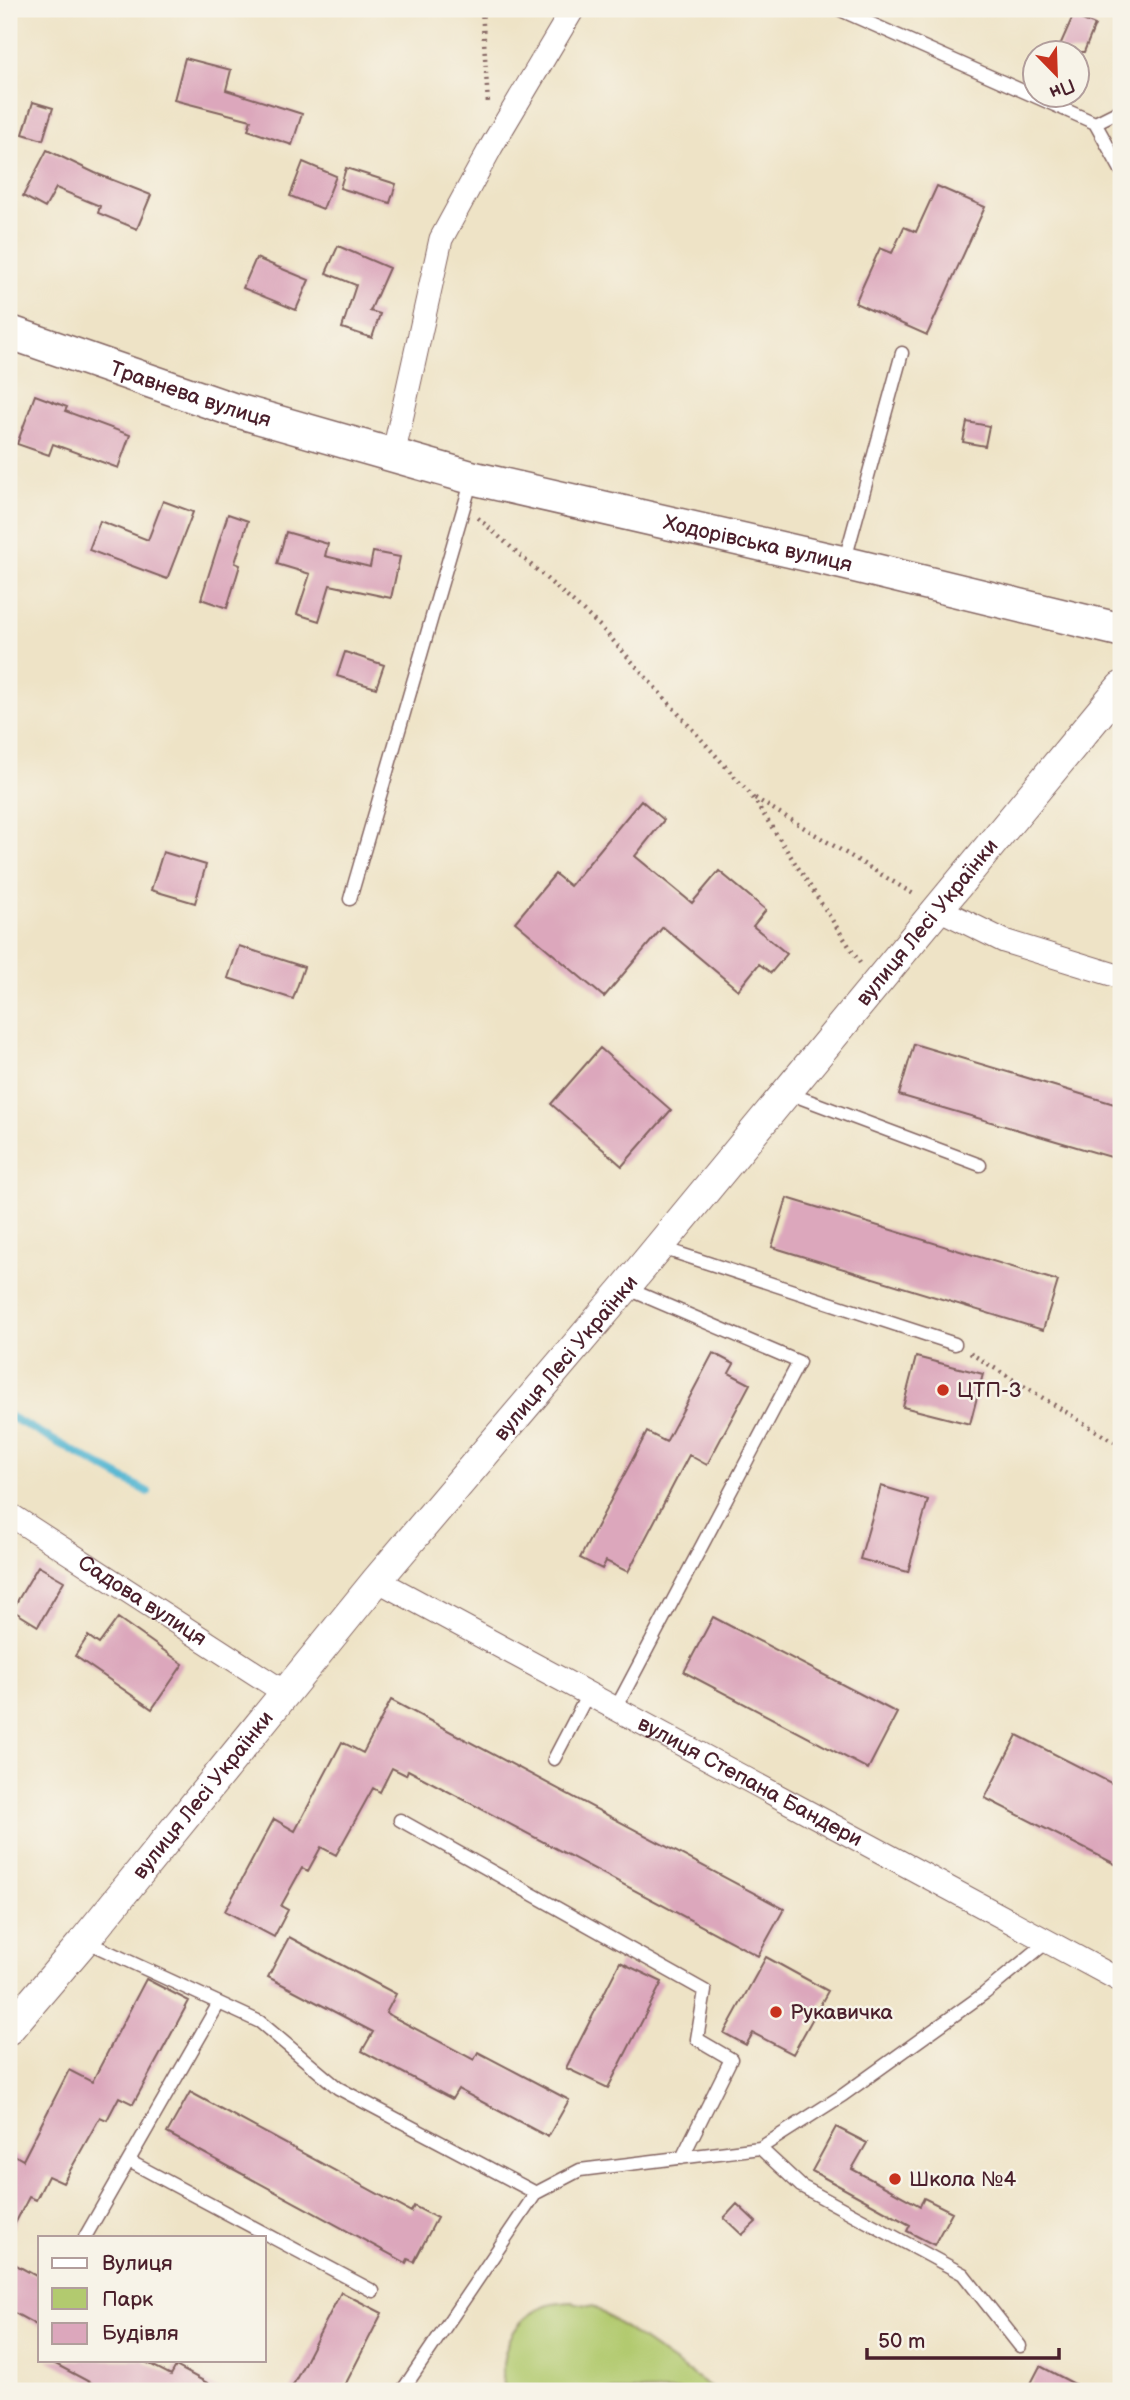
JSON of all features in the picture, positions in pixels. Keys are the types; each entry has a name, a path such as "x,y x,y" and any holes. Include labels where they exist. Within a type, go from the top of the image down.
{"main road":[{"name":"Травнева вулиця","path":"9,332 231,408 384,454"},
{"name":"Ходорівська вулиця","path":"384,454 469,492 844,563 1121,631"}],"street":[{"path":"384,454 441,239 491,147 573,9"},
{"name":"вулиця Лесі Українки","path":"9,2029 84,1941 281,1690 625,1288 1121,687"},
{"path":"939,909 1004,941 1121,977"},
{"name":"Садова вулиця","path":"9,1514 281,1690"},
{"name":"вулиця Степана Бандери","path":"377,1580 1121,1980"}],"lane":[{"path":"838,9 1095,123 1121,170"},
{"path":"1095,123 1121,110"},
{"path":"844,563 902,353"},
{"path":"349,899 469,492"},
{"path":"787,1093 980,1165"},
{"path":"659,1247 956,1344"},
{"path":"616,1708 799,1362 625,1288"},
{"path":"554,1759 588,1694"},
{"path":"400,1820 705,1991 697,2039 731,2059 682,2158"},
{"path":"84,1941 260,2022 338,2088 536,2193"},
{"path":"402,2391 536,2193 580,2170 760,2148 843,2095 985,1993 1047,1942"},
{"path":"86,2236 219,2003"},
{"path":"760,2148 801,2186 963,2274 1020,2346"},
{"path":"129,2161 373,2291"}],"path":[{"path":"482,9 491,147"},
{"path":"469,492 601,627 751,796 876,986"},
{"path":"751,796 939,909"},
{"path":"956,1344 1121,1446"}],"green space":[{"path":"571,2302 593,2306 716,2391 505,2391 505,2352 516,2328 536,2311 552,2304"}],"building":[{"path":"1073,16 1095,25 1090,38 1063,38"},
{"path":"185,58 231,70 226,90 302,114 292,145 248,130 251,120 174,100"},
{"path":"33,102 53,108 43,140 23,134"},
{"path":"47,150 151,195 137,229 98,213 100,206 56,188 45,208 23,196"},
{"path":"303,162 336,176 323,209 290,196"},
{"path":"346,168 396,184 390,203 340,188"},
{"path":"937,186 985,207 927,335 855,303 880,248 892,253 904,227 916,232"},
{"path":"338,246 389,268 370,311 380,314 372,338 342,328 356,285 326,273"},
{"path":"256,258 309,280 296,310 243,288"},
{"path":"35,395 67,407 65,411 130,435 118,468 53,444 49,455 17,444"},
{"path":"967,422 989,426 985,446 963,442"},
{"path":"163,501 193,512 167,579 89,550 100,521 148,540"},
{"path":"228,514 248,521 235,563 240,565 227,608 201,599"},
{"path":"286,532 328,544 325,556 370,567 373,552 400,557 391,598 330,585 319,621 297,614 310,574 277,564"},
{"path":"345,652 384,665 376,688 337,676"},
{"path":"641,800 664,820 635,856 692,903 719,871 766,910 753,926 787,954 771,973 759,964 738,990 663,927 604,997 515,922 555,874 570,886"},
{"path":"163,852 206,865 195,903 151,890"},
{"path":"239,946 304,967 293,999 228,978"},
{"path":"914,1044 1121,1106 1121,1160 899,1095"},
{"path":"600,1048 671,1110 622,1166 551,1104"},
{"path":"787,1198 1058,1281 1043,1330 772,1247"},
{"path":"713,1353 734,1364 729,1373 750,1384 707,1465 689,1455 628,1572 606,1561 602,1569 580,1558 647,1432 666,1442"},
{"name":"ЦТП-3","path":"916,1357 983,1374 970,1424 903,1407"},
{"path":"881,1486 928,1500 908,1572 860,1559"},
{"path":"38,1566 64,1581 38,1626 12,1610"},
{"path":"713,1617 897,1713 868,1769 684,1672"},
{"path":"118,1618 183,1664 152,1709 75,1656 88,1636 99,1644"},
{"path":"391,1700 784,1909 758,1956 408,1770 406,1775 392,1768 380,1792 373,1788 336,1855 321,1847 308,1871 302,1868 281,1906 288,1910 274,1937 225,1911 274,1819 295,1831 342,1742 363,1753"},
{"path":"1017,1735 1121,1788 1121,1867 985,1798"},
{"path":"289,1937 396,1994 386,2013 474,2060 478,2052 569,2100 548,2137 458,2089 452,2099 362,2051 373,2032 268,1977"},
{"name":"Рукавичка","path":"766,1957 828,1991 793,2054 753,2033 746,2045 724,2033"},
{"path":"620,1962 662,1982 608,2088 566,2068"},
{"path":"146,1979 189,2001 133,2104 119,2097 107,2120 100,2117 63,2183 48,2176 36,2200 29,2197 9,2235 9,2152 23,2160 69,2070 92,2082"},
{"path":"190,2092 411,2212 414,2206 437,2218 414,2262 408,2259 406,2263 167,2133"},
{"path":"836,2127 867,2143 852,2169 920,2206 924,2198 952,2212 934,2245 907,2231 910,2225 812,2171"},
{"path":"737,2204 756,2222 742,2235 724,2218"},
{"path":"9,2261 38,2277 38,2326 9,2310"},
{"path":"341,2292 382,2313 342,2391 290,2391"},
{"path":"52,2362 146,2362 171,2375 176,2366 222,2391 106,2391"},
{"path":"1040,2366 1088,2391 1027,2391"}],"waterway":[{"path":"9,1416 148,1492"}],"place":[{"name":"ЦТП-3","path":"943,1390"},
{"name":"Рукавичка","path":"776,2012"},
{"name":"Школа №4","path":"895,2179"}]}
